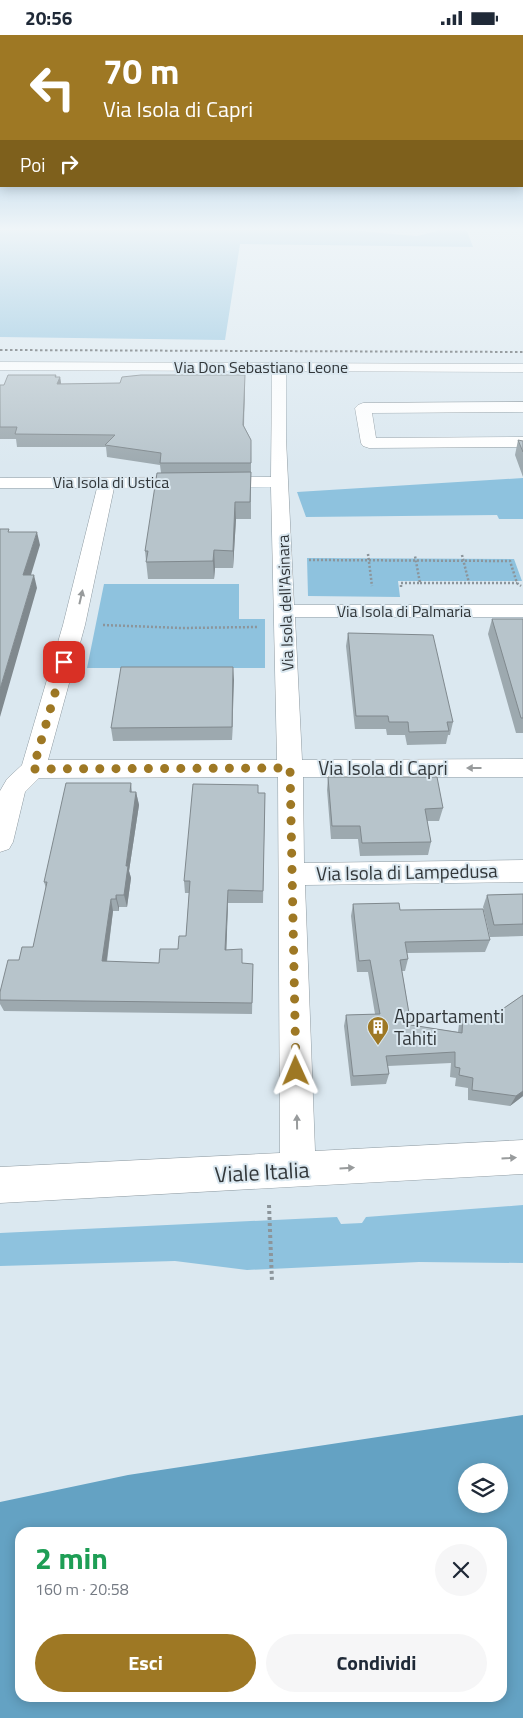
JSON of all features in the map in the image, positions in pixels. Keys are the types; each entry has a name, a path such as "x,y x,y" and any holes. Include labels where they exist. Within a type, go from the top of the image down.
{"street":[{"name":"Via Don Sebastiano Leone","path":"0,366 523,368"},
{"name":"Via Isola dell'Asinara","path":"279,374 278,437 290,768 298,1170"},
{"path":"0,376 87,377"},
{"path":"523,407 363,408 369,443 523,443"},
{"name":"Via Isola di Ustica","path":"0,483 281,482"},
{"path":"0,842 12,791 33,769 74,625 107,483"},
{"name":"Via Isola di Palmaria","path":"285,619 523,611"},
{"name":"Via Isola di Capri","path":"33,769 523,767"},
{"name":"Via Isola di Lampedusa","path":"291,874 523,871"},
{"name":"Viale Italia","path":"0,1185 523,1157"}],"path":[{"path":"368,554 373,588"},
{"path":"462,555 469,583"},
{"path":"415,556 420,582 517,583 521,585"},
{"path":"307,561 510,561 517,583"},
{"path":"74,625 182,628 285,619"},
{"path":"270,1219 272,1281"}],"shaded area":[{"path":"0,309 230,309 225,340 0,337"},
{"path":"523,478 523,519 499,519 497,515 306,517 297,492"},
{"path":"307,558 514,559 522,581 398,581 400,597 308,596"},
{"path":"104,584 239,584 239,619 265,619 265,668 87,668"},
{"path":"523,1205 523,1263 419,1262 247,1270 175,1261 0,1266 0,1233 337,1217 341,1224 362,1223 366,1217"},
{"path":"523,1415 523,1718 0,1718 0,1502 128,1475"}],"building":[{"path":"8,375 56,375 55,377 60,377 57,384 120,383 122,377 141,375 245,375 243,425 251,440 251,463 160,463 161,453 105,445 115,435 15,434 17,427 0,427 0,385 4,385"},
{"path":"518,440 523,441 523,452"},
{"path":"251,472 250,502 235,502 233,551 214,550 213,561 146,562 148,551 145,551 157,473"},
{"path":"0,529 9,529 8,532 37,532 23,575 34,575 0,689"},
{"path":"492,619 523,619 523,718 521,718"},
{"path":"348,633 433,635 453,722 447,722 449,731 409,732 408,722 389,722 388,716 356,716"},
{"path":"121,667 233,667 232,727 111,728"},
{"path":"328,777 437,777 443,808 425,809 431,842 362,843 360,826 332,826"},
{"path":"66,783 131,783 130,792 136,792 124,895 116,895 116,899 111,899 102,961 159,963 160,949 178,949 179,936 186,936 190,881 184,881 193,784 258,785 258,793 265,793 263,891 228,890 225,950 242,949 242,963 253,964 252,1003 0,1000 0,992 8,960 19,960 22,947 33,947 47,882 44,882"},
{"path":"523,894 523,924 494,925 487,895"},
{"path":"399,903 400,910 483,909 490,940 405,942 408,959 400,960 411,1025 462,1033 463,1013 491,1017 523,995 523,1091 516,1096 472,1090 473,1078 459,1075 460,1068 455,1067 455,1052 386,1056 389,1074 353,1076 346,1015 380,1014 370,960 359,961 353,904"}],"railway":[{"path":"0,350 523,352"}],"place":[{"name":"Appartamenti Tahiti","path":"378,1046"}],"route":[{"path":"64,662 33,769 290,768 296,1071"}]}
